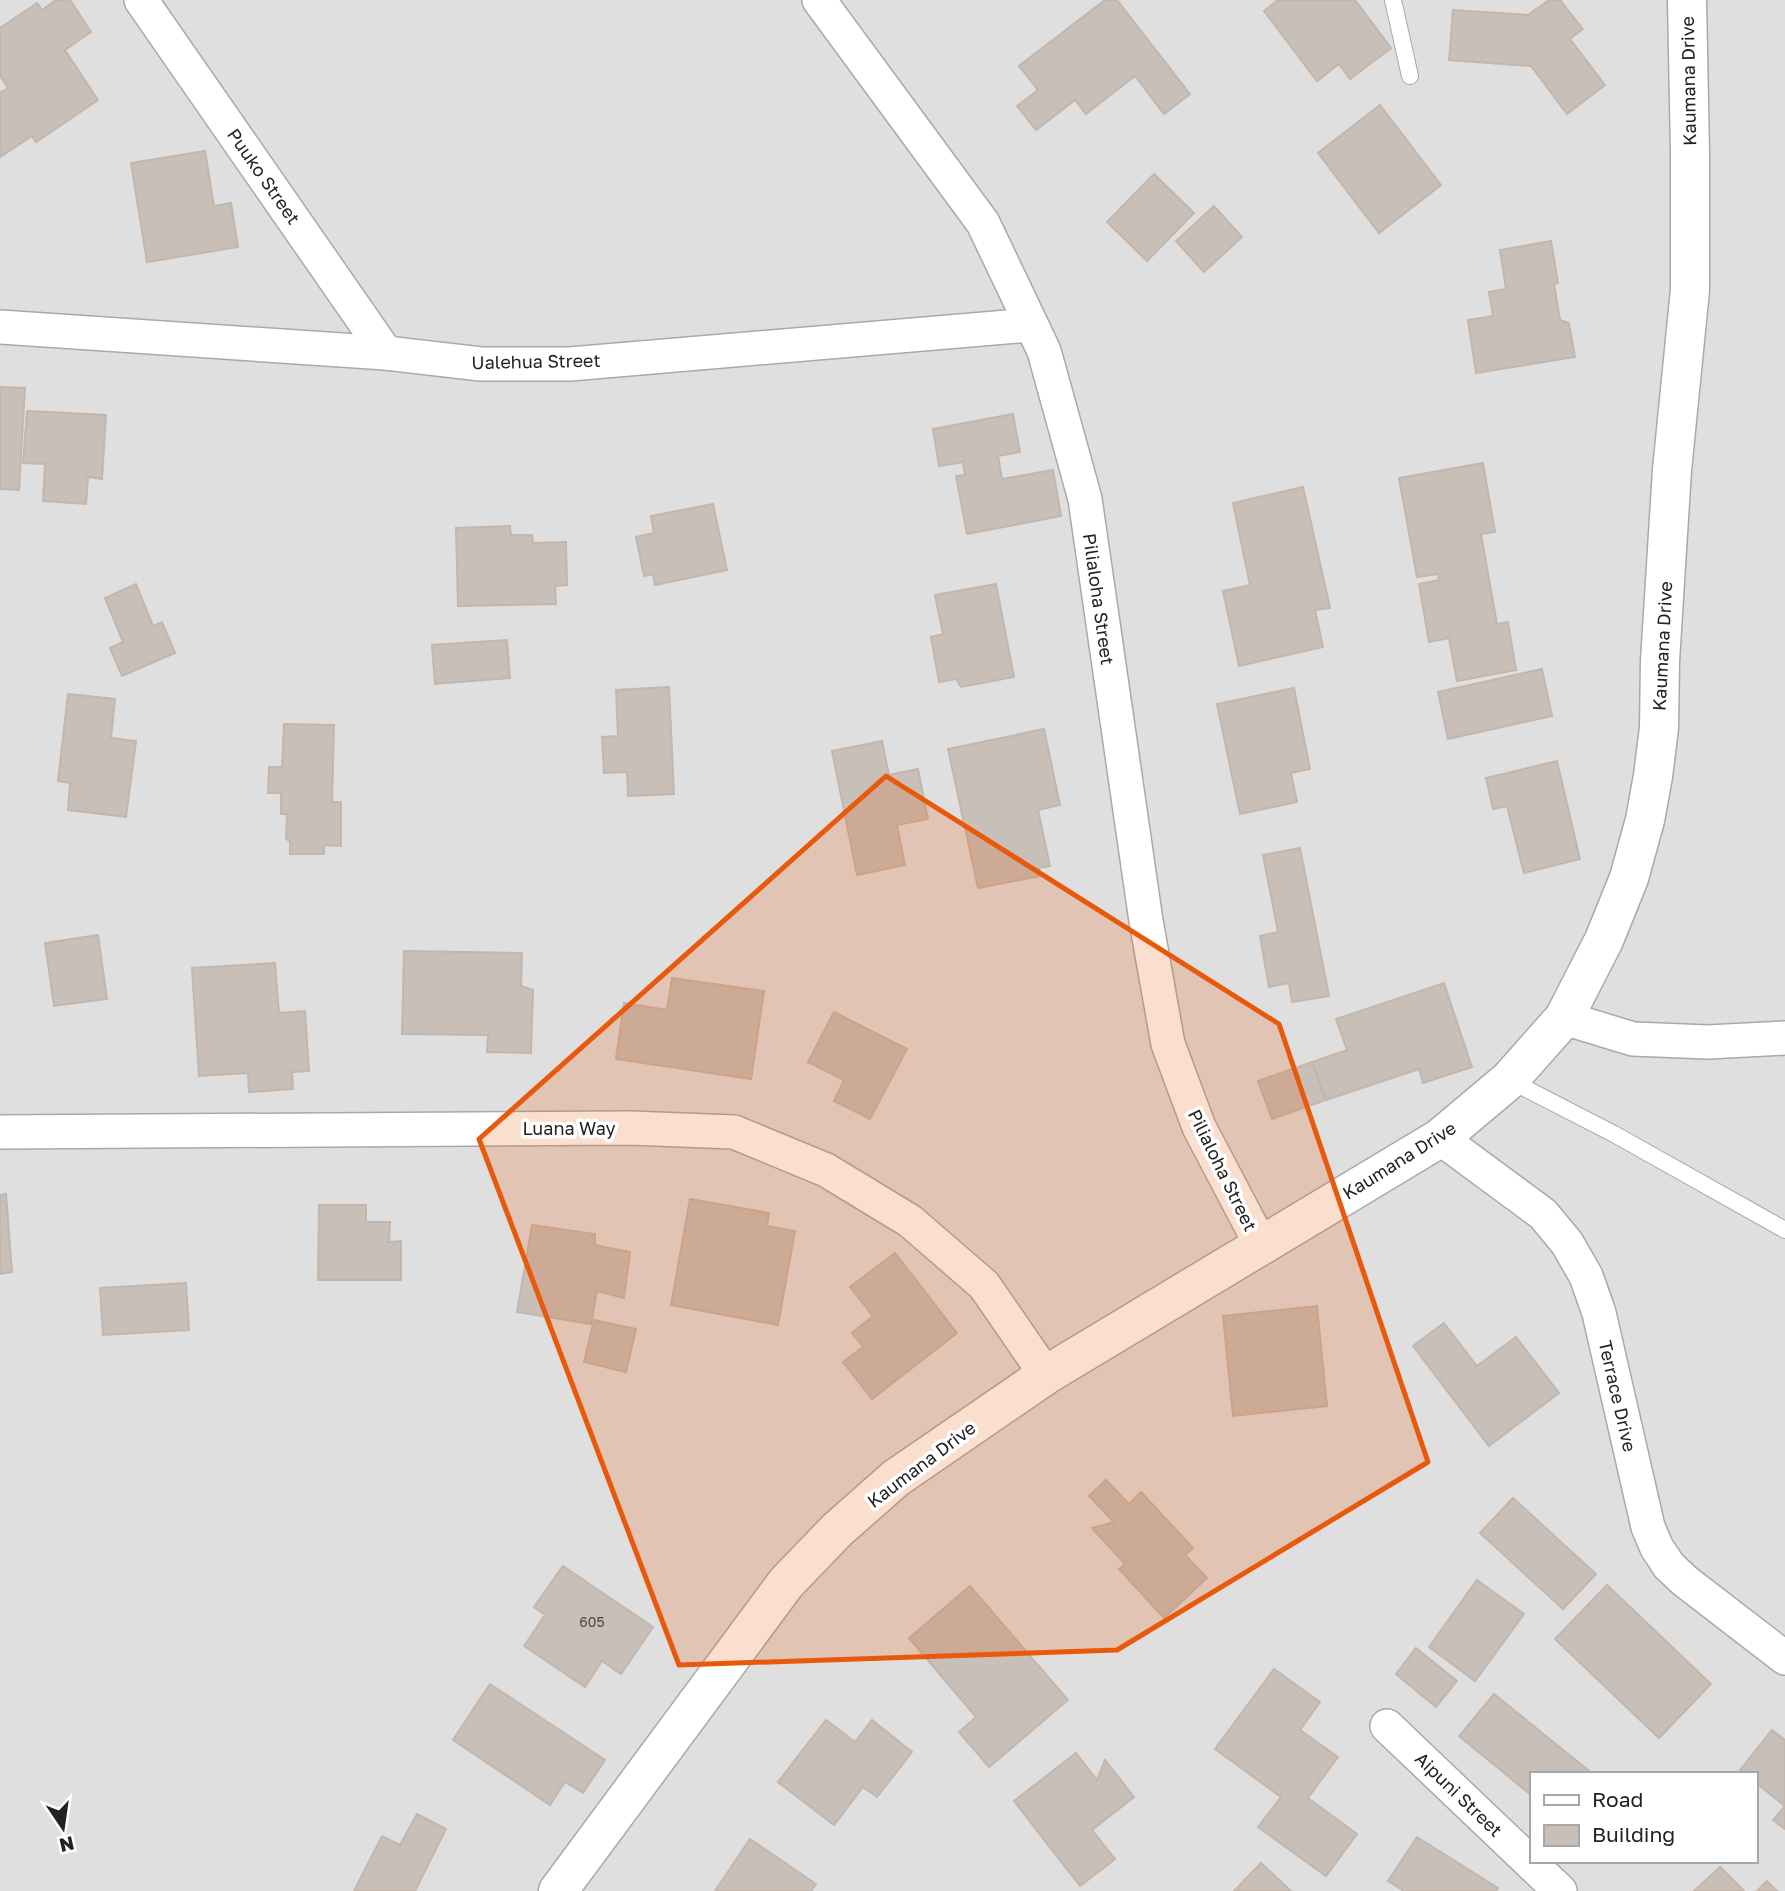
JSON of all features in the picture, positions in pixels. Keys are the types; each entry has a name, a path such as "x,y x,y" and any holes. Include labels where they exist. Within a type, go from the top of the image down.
{"street":[{"name":"Puuko Street","path":"141,0 386,353"},
{"name":"Pilialoha Street","path":"819,0 983,223 1044,351 1085,499 1146,921 1168,1044 1199,1127 1261,1245"},
{"name":"Kaumana Drive","path":"559,1891 786,1583 837,1530 896,1478 1046,1374 1440,1138 1509,1080 1564,1018 1604,940 1629,878 1654,776 1659,728 1660,661 1672,470 1690,290 1687,0"},
{"name":"Ualehua Street","path":"0,327 386,353 481,365 570,363 1030,325"},
{"path":"1564,1018 1633,1039 1708,1042 1785,1038"},
{"name":"Luana Way","path":"0,1132 630,1128 734,1132 826,1170 910,1221 984,1285 1046,1374"},
{"name":"Terrace Drive","path":"1440,1138 1543,1214 1567,1243 1586,1276 1599,1313 1648,1527 1657,1548 1669,1566 1685,1581 1785,1658"},
{"name":"Aipuni Street","path":"1387,1726 1530,1862"},
{"name":"Aipuni Street","path":"1531,1863 1560,1891"}],"lane":[{"path":"1393,0 1410,76"},
{"path":"1509,1080 1614,1134 1785,1230"}],"highlighted area":[{"path":"886,776 1279,1024 1428,1462 1117,1650 679,1665 479,1139"}],"shaded area":[{"path":"0,0 1785,0 1785,1891 0,1891"}],"building":[{"path":"56,0 70,0 91,32 65,50 98,100 36,142 32,136 0,157 0,93 8,88 0,76 0,28 37,3 42,10"},
{"path":"1105,0 1117,0 1190,94 1164,114 1135,76 1086,114 1075,100 1036,130 1017,106 1038,90 1019,66"},
{"path":"1278,0 1355,0 1391,48 1350,79 1339,64 1317,81 1264,11"},
{"path":"1549,0 1560,0 1583,29 1570,39 1605,85 1567,114 1531,66 1449,60 1453,10 1528,15"},
{"path":"1380,105 1441,185 1379,233 1318,153"},
{"path":"205,151 214,206 231,203 238,247 147,262 131,163"},
{"path":"1154,174 1194,213 1147,261 1107,222"},
{"path":"1214,206 1242,237 1204,272 1176,241"},
{"path":"1551,241 1558,283 1554,284 1560,320 1569,323 1575,357 1476,373 1468,320 1493,316 1489,292 1506,289 1500,250"},
{"path":"0,387 25,388 19,490 0,489"},
{"path":"27,411 106,415 102,479 88,477 86,504 43,501 45,464 23,463"},
{"path":"1013,414 1020,452 998,456 1002,479 1053,470 1061,516 967,534 956,476 965,475 963,462 939,466 933,429"},
{"path":"1483,463 1495,532 1481,534 1497,624 1508,622 1516,670 1457,681 1449,638 1429,642 1419,584 1439,580 1438,574 1417,577 1399,478"},
{"path":"1303,487 1330,608 1315,610 1323,647 1239,666 1223,591 1250,585 1233,503"},
{"path":"713,504 727,570 655,585 653,574 644,576 636,537 654,533 651,516"},
{"path":"510,526 511,535 532,535 533,543 566,542 567,585 555,586 556,604 458,606 456,528"},
{"path":"136,584 153,626 162,622 175,653 122,676 110,648 123,642 105,598"},
{"path":"996,584 1014,677 961,687 956,679 939,682 931,637 943,634 935,595"},
{"path":"507,640 510,678 435,684 432,645"},
{"path":"1542,669 1552,716 1448,739 1438,692"},
{"path":"669,687 674,794 628,796 627,772 604,773 602,737 618,736 616,690"},
{"path":"1294,688 1310,769 1291,773 1297,802 1240,814 1217,704"},
{"path":"68,694 115,699 111,738 136,741 126,817 68,810 70,783 58,781"},
{"path":"284,724 334,725 332,802 341,802 341,846 324,845 324,854 290,854 290,841 286,839 287,814 281,814 281,793 268,793 269,767 282,767"},
{"path":"1044,729 1060,805 1038,810 1050,866 1039,868 1040,876 978,888 948,749"},
{"path":"882,741 889,775 918,769 928,819 897,825 905,865 857,875 832,751"},
{"path":"1557,761 1580,859 1524,873 1507,806 1493,809 1486,778"},
{"path":"1300,848 1329,996 1292,1002 1289,983 1269,987 1260,936 1278,932 1263,855"},
{"path":"98,935 107,999 54,1006 45,943"},
{"path":"404,951 522,953 521,986 533,990 531,1053 487,1052 488,1035 402,1034"},
{"path":"275,963 279,1013 305,1011 309,1071 292,1072 293,1089 249,1092 248,1073 199,1076 192,968"},
{"path":"672,978 764,991 751,1079 616,1059 624,1003 667,1010"},
{"path":"1444,983 1472,1067 1423,1083 1419,1069 1326,1100 1312,1062 1347,1050 1336,1019"},
{"path":"834,1012 907,1049 870,1119 834,1101 844,1080 808,1062"},
{"path":"1312,1062 1326,1100 1272,1119 1258,1081"},
{"path":"6,1194 12,1272 0,1274 0,1195"},
{"path":"690,1199 769,1213 767,1226 795,1231 778,1325 671,1305"},
{"path":"319,1205 366,1205 366,1222 390,1222 389,1242 401,1241 401,1280 318,1280"},
{"path":"532,1225 595,1234 595,1245 630,1252 624,1298 597,1291 591,1324 517,1312"},
{"path":"895,1253 957,1333 872,1399 843,1362 863,1347 852,1333 873,1316 850,1287"},
{"path":"186,1283 189,1330 103,1335 100,1288"},
{"path":"1317,1306 1327,1406 1233,1416 1223,1316"},
{"path":"594,1320 636,1329 626,1372 584,1362"},
{"path":"1444,1323 1477,1366 1516,1337 1559,1393 1489,1446 1413,1346"},
{"path":"1106,1480 1129,1504 1141,1492 1193,1548 1185,1555 1207,1578 1164,1618 1119,1569 1125,1564 1092,1528 1114,1522 1089,1496"},
{"path":"1513,1498 1596,1574 1563,1609 1480,1533"},
{"path":"563,1566 653,1627 621,1674 602,1661 585,1687 524,1646 545,1615 534,1607"},
{"path":"1477,1580 1524,1614 1475,1681 1429,1647"},
{"path":"1607,1585 1711,1684 1659,1738 1555,1639"},
{"path":"970,1586 1068,1700 989,1767 959,1732 976,1717 909,1638"},
{"path":"1416,1648 1457,1681 1436,1707 1396,1674"},
{"path":"1274,1669 1320,1702 1300,1730 1338,1757 1308,1798 1357,1834 1326,1876 1258,1827 1281,1797 1215,1749"},
{"path":"490,1684 605,1760 583,1793 565,1782 550,1805 453,1740"},
{"path":"1494,1694 1591,1772 1530,1772 1530,1794 1459,1736"},
{"path":"826,1720 855,1742 872,1720 912,1752 877,1797 863,1787 834,1825 778,1782"},
{"path":"1772,1730 1785,1740 1785,1806 1757,1784 1757,1772 1740,1770"},
{"path":"1076,1753 1097,1780 1105,1760 1134,1797 1092,1830 1115,1859 1080,1886 1014,1801"},
{"path":"1785,1806 1785,1829 1773,1820"},
{"path":"417,1814 446,1829 415,1891 354,1891 382,1836 400,1845"},
{"path":"1417,1837 1498,1888 1496,1891 1404,1891 1388,1881"},
{"path":"750,1839 816,1884 811,1891 715,1891"},
{"path":"1261,1863 1291,1891 1234,1891"},
{"path":"1720,1867 1744,1891 1694,1891"},
{"path":"1767,1881 1777,1891 1757,1891"}]}
